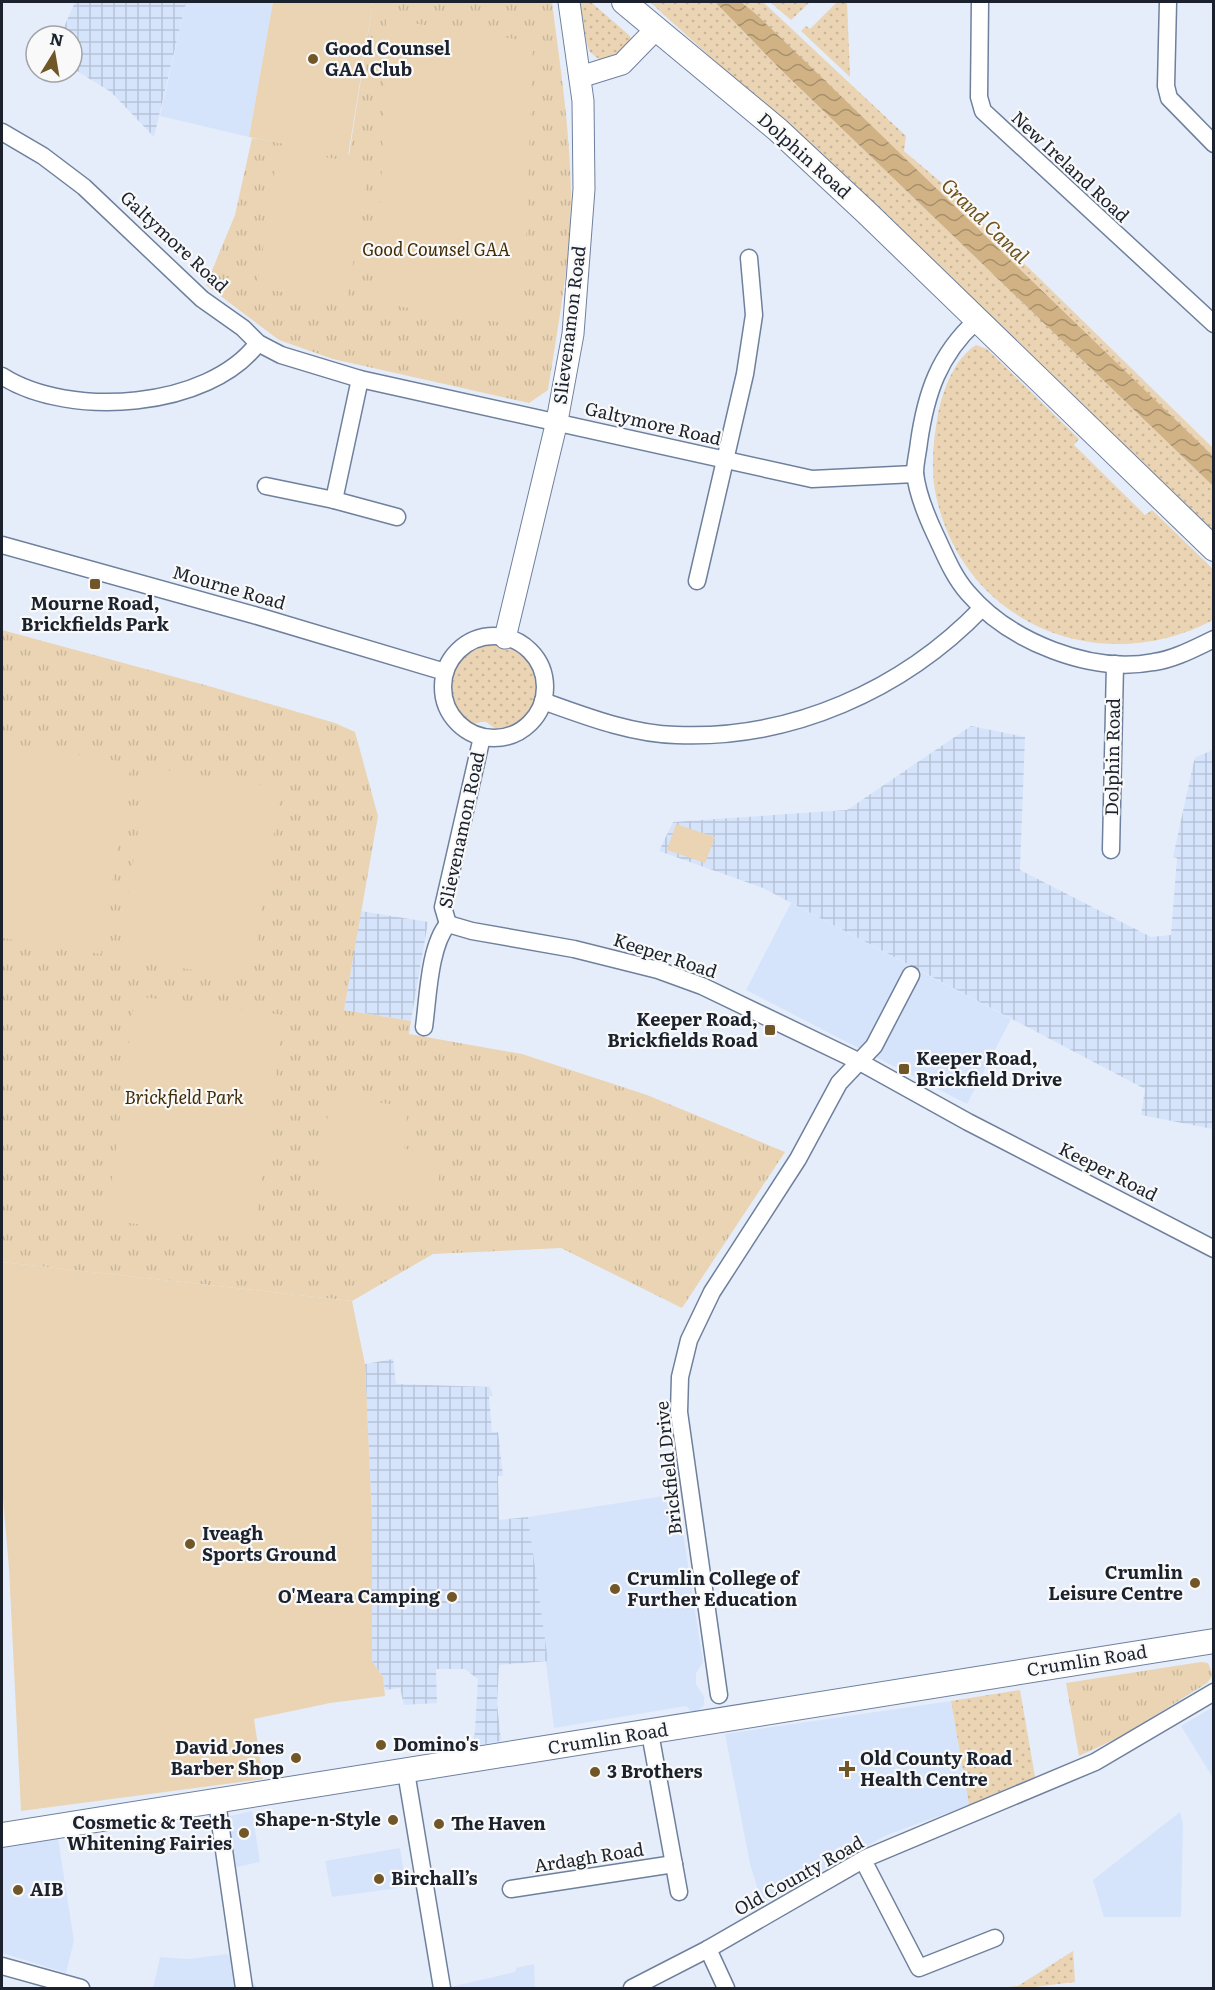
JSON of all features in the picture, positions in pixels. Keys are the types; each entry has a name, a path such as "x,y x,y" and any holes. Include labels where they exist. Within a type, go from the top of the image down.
{"main road":[{"name":"Dolphin Road","path":"624,2 778,130 867,213 1214,549"},
{"name":"Crumlin Road","path":"2,1835 1214,1641"}],"street":[{"name":"Slievenamon Road","path":"505,638 557,421 573,334 584,189 580,77 569,2"},
{"name":"New Ireland Road","path":"980,2 979,97 983,111 1214,324"},
{"path":"1168,2 1166,86 1168,98 1214,144"},
{"path":"580,77 622,64 655,30"},
{"name":"Galtymore Road","path":"2,132 43,156 84,187 194,291 243,328 258,344 301,362 360,379 812,479 915,474"},
{"name":"Galtymore Road","path":"697,581 745,374 754,315 749,258"},
{"path":"976,321 949,349 933,380 922,416 915,474 929,521 954,573 982,608 1022,635 1068,656 1115,664 1154,662 1187,652 1214,639"},
{"path":"2,376 36,391 75,400 124,402 180,392 210,380 243,362 258,344"},
{"path":"334,500 360,379"},
{"path":"266,486 334,500 397,517"},
{"name":"Mourne Road","path":"2,546 243,612 445,672"},
{"path":"543,701 633,729 674,735 744,732 810,717 874,690 936,650 982,608"},
{"path":"483,638 505,638 526,648 541,666 544,678 543,701 539,712 525,729 504,738 482,737 461,726 447,707 443,684 445,672 464,646 483,638"},
{"name":"Dolphin Road","path":"1111,850 1115,664"},
{"name":"Slievenamon Road","path":"424,1027 434,958 440,936 448,924 443,907 482,737"},
{"name":"Keeper Road","path":"448,924 472,932 574,949 658,970 745,1005 858,1061 962,1119 1214,1249"},
{"path":"858,1061 874,1046 911,975"},
{"name":"Brickfield Drive","path":"719,1695 682,1444 679,1412 680,1377 694,1325 712,1292 798,1159 839,1083 858,1061"},
{"name":"Old County Road","path":"632,1989 708,1949 863,1860 1095,1762 1214,1692"},
{"name":"Ardagh Road","path":"650,1733 679,1893"},
{"path":"406,1772 442,1989"},
{"path":"218,1802 244,1989"},
{"path":"863,1860 919,1968 995,1938"},
{"name":"Ardagh Road","path":"510,1889 674,1864"},
{"path":"708,1949 726,1989"},
{"path":"2,1966 77,1988"}],"shaded area":[{"path":"75,2 186,2 154,137 111,92 84,75 84,24 65,24"},
{"path":"186,2 273,2 249,137 160,116"},
{"path":"971,726 1025,737 1020,870 1151,937 1171,935 1177,858 1173,857 1194,761 1196,757 1213,750 1213,1129 1141,1115 1145,1089 763,888 659,851 673,822 847,810"},
{"path":"791,903 1011,1019 967,1104 746,990"},
{"path":"361,911 428,922 411,1021 344,1010"},
{"path":"393,1359 396,1384 490,1387 493,1396 489,1396 492,1432 498,1432 503,1476 498,1476 499,1520 528,1517 548,1661 499,1665 497,1703 501,1741 474,1746 478,1679 465,1669 436,1669 437,1703 404,1705 400,1688 385,1690 383,1677 372,1661 372,1519 365,1364"},
{"name":"Crumlin College of Further Education","path":"677,1494 703,1662 696,1673 696,1684 704,1697 704,1705 698,1711 691,1711 686,1706 554,1728 528,1517"},
{"name":"Old County Road Health Centre","path":"951,1701 969,1805 887,1835 762,1903 750,1864 725,1734"},
{"path":"1213,1707 1214,1777 1213,1778 1181,1726"},
{"path":"252,1811 260,1862 232,1868 225,1817"},
{"path":"1180,1812 1183,1823 1181,1917 1104,1917 1093,1880"},
{"path":"58,1838 74,1941 66,1973 2,1953 2,1847"},
{"path":"400,1848 406,1887 332,1897 325,1861"},
{"path":"227,1954 258,1988 153,1988 160,1957 189,1959"},
{"path":"534,1964 535,1988 446,1988 515,1972 516,1968"}],"green space":[{"name":"Good Counsel GAA Club","path":"273,2 373,2 348,156 249,137"},
{"name":"Good Counsel GAA","path":"373,2 552,2 569,145 571,194 569,243 548,390 529,403 333,359 279,340 206,285 235,215 252,138 349,155"},
{"path":"580,2 591,2 630,36 632,42 626,53 600,60 590,52"},
{"path":"650,2 715,2 781,70 1213,486 1213,531 772,113"},
{"path":"741,2 763,2 906,136 904,151 943,184 1213,448 1213,456"},
{"path":"770,2 810,2 791,20"},
{"path":"837,2 847,2 850,77 801,31 806,26 810,29"},
{"path":"386,19 533,42 523,326 378,303"},
{"path":"278,150 369,164 347,302 257,288"},
{"path":"976,345 987,349 1079,439 1074,445 1145,515 1152,510 1213,569 1213,620 1171,637 1127,644 1085,641 1045,629 1008,609 977,580 953,544 937,500 933,468 935,435 943,395 961,358"},
{"name":"Brickfield Park","path":"2,630 212,687 335,723 355,732 378,816 344,1010 411,1021 409,1034 522,1054 647,1095 785,1152 682,1308 561,1248 433,1254 352,1301 2,1262"},
{"path":"499,644 517,652 530,663 537,676 540,690 537,704 530,716 517,726 500,732 486,722 470,724 457,714 451,703 449,690 452,676 469,653 482,646"},
{"path":"2,743 131,763 101,954 2,938"},
{"path":"148,767 281,788 251,979 118,958"},
{"path":"676,824 715,837 705,863 667,850"},
{"path":"135,996 283,1015 254,1240 107,1220"},
{"path":"330,1097 408,1106 404,1149 442,1154 435,1209 318,1195"},
{"name":"Iveagh Sports Ground","path":"2,1262 352,1301 365,1364 372,1519 372,1661 383,1677 385,1696 330,1703 254,1719 263,1779 21,1811 9,1568 2,1487"},
{"path":"1201,1662 1208,1663 1213,1675 1207,1683 1124,1735 1079,1756 1066,1683"},
{"path":"1020,1690 1035,1777 969,1805 951,1701"},
{"path":"1073,1951 1075,1982 1025,1988 998,1988 1018,1986"}],"water":[{"path":"715,2 741,2 757,15 1213,456 1213,486 781,70"}],"place":[{"name":"Good Counsel GAA Club","path":"313,59"},
{"name":"Mourne Road, Brickfields Park","path":"95,584"},
{"name":"Keeper Road, Brickfields Road","path":"770,1030"},
{"name":"Keeper Road, Brickfield Drive","path":"904,1069"},
{"name":"Iveagh Sports Ground","path":"190,1544"},
{"name":"Crumlin Leisure Centre","path":"1195,1583"},
{"name":"Crumlin College of Further Education","path":"615,1589"},
{"name":"O'Meara Camping","path":"452,1597"},
{"name":"Domino's","path":"381,1745"},
{"name":"David Jones Barber Shop","path":"296,1758"},
{"name":"Old County Road Health Centre","path":"847,1769"},
{"name":"3 Brothers","path":"595,1772"},
{"name":"Shape-n-Style","path":"393,1820"},
{"name":"The Haven","path":"439,1824"},
{"name":"Cosmetic & Teeth Whitening Fairies","path":"244,1833"},
{"name":"Birchall’s","path":"379,1879"},
{"name":"AIB","path":"18,1890"}],"water label":[{"name":"Grand Canal","path":"985,221"}]}
